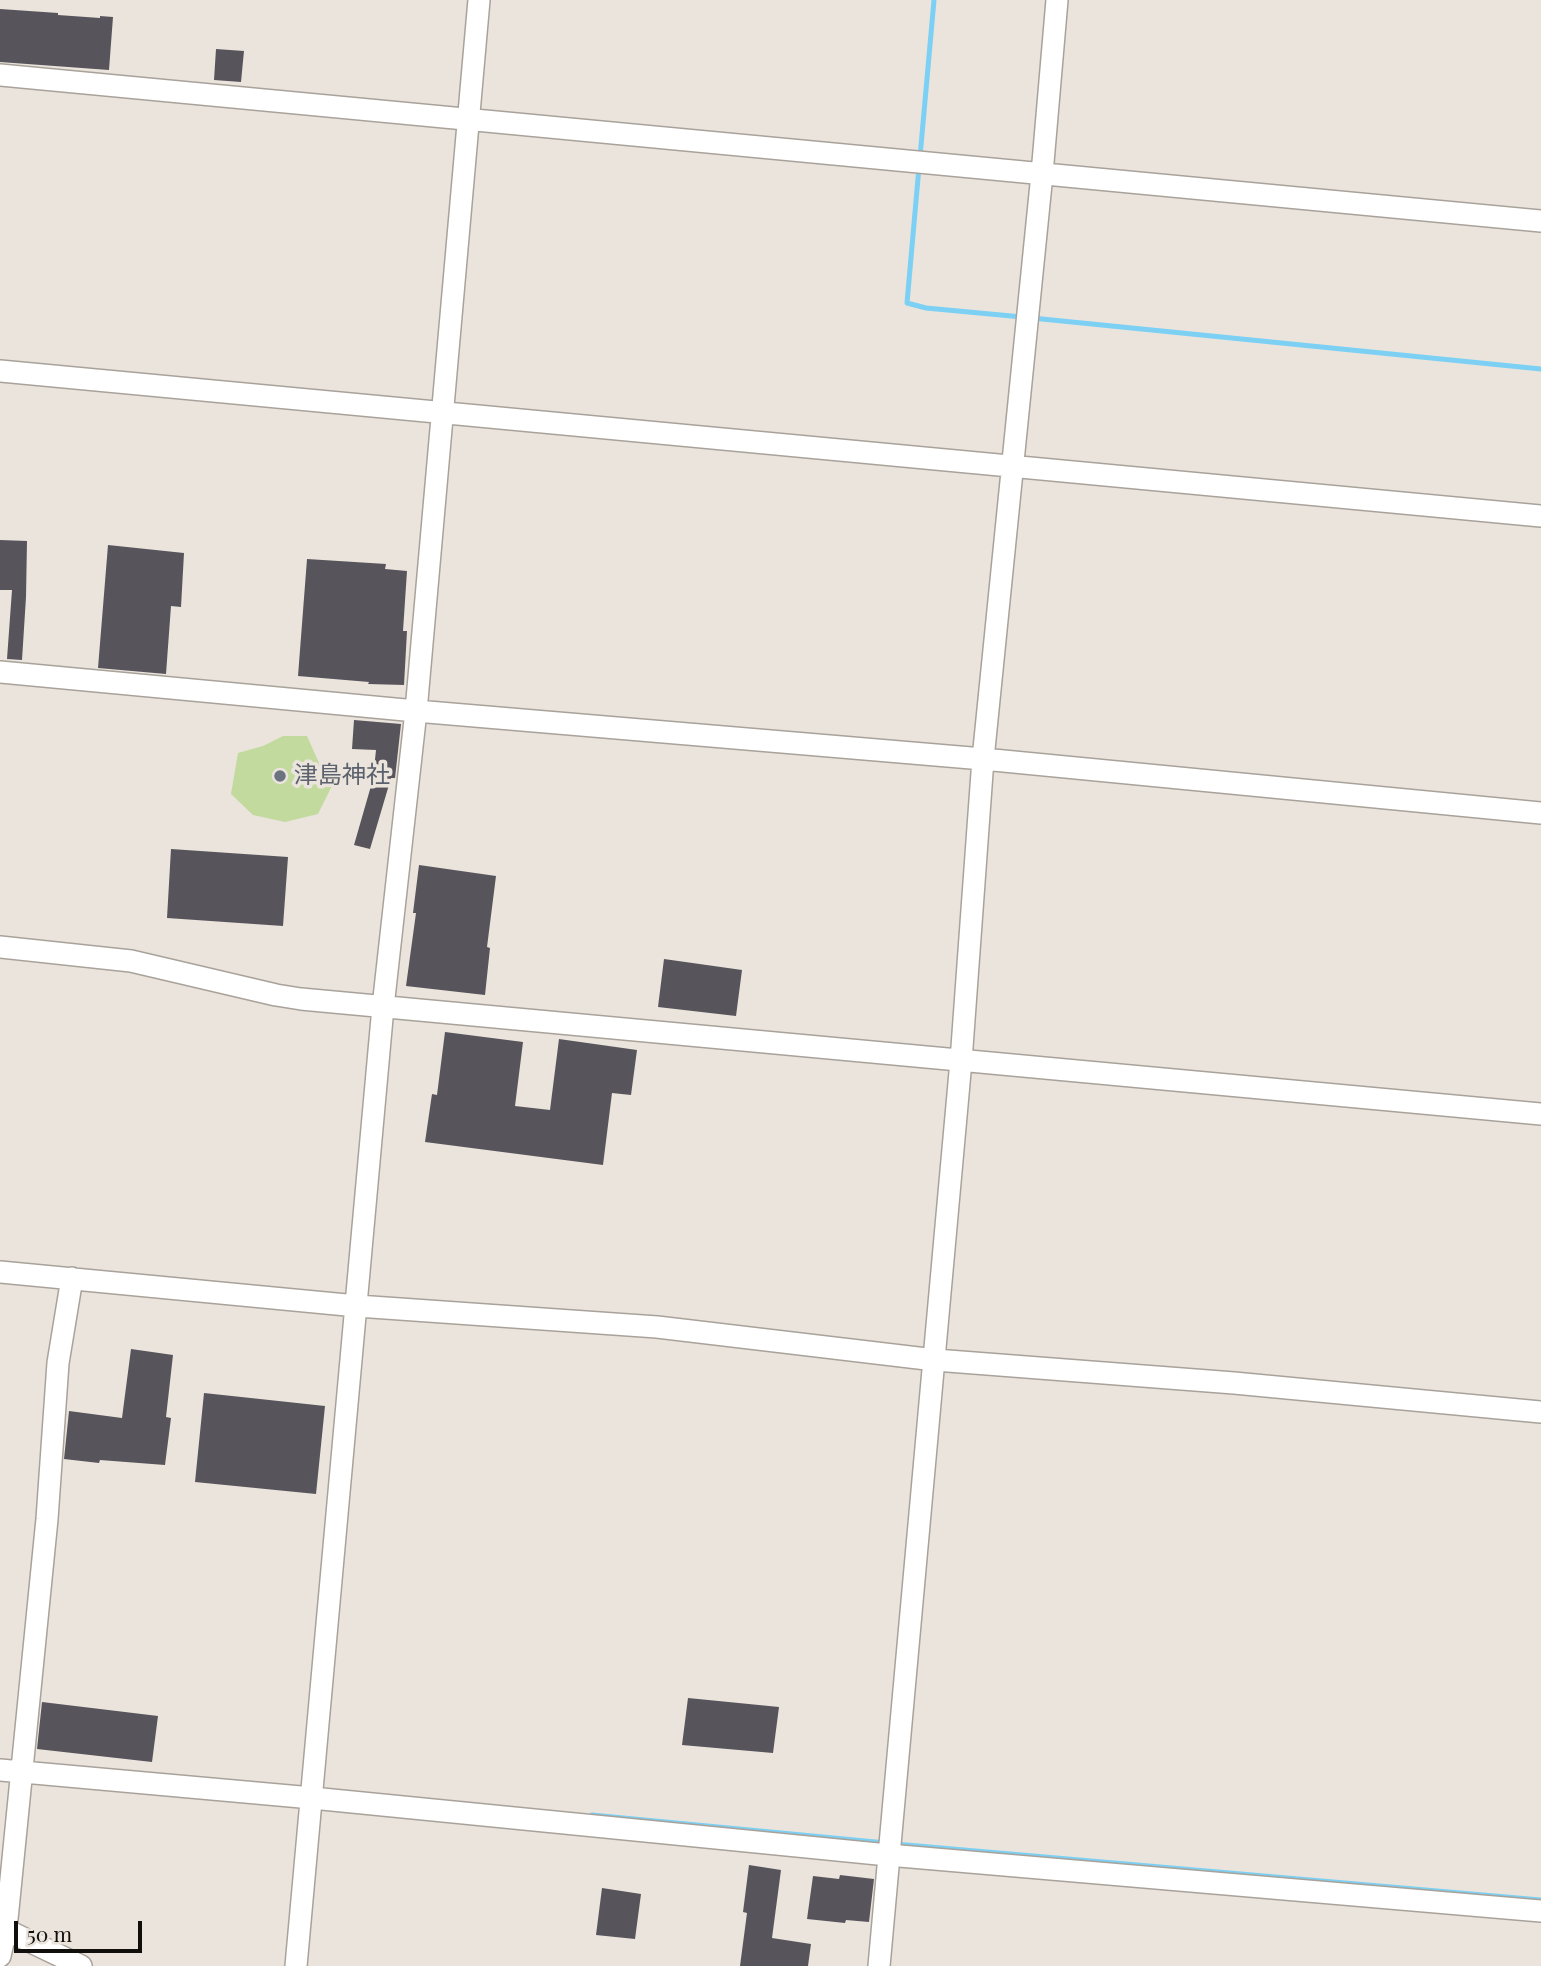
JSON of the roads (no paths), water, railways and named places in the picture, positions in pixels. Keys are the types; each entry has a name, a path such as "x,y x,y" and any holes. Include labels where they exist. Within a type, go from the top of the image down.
{"street":[{"path":"296,1966 383,1007 416,711 479,0"},
{"path":"879,1966 961,1060 982,759 1058,0"},
{"path":"0,75 1541,221"},
{"path":"0,371 1541,516"},
{"path":"0,672 416,711 982,759 1541,813"},
{"path":"0,947 104,956 276,995 383,1007 1541,1114"},
{"path":"0,1272 357,1306 657,1327 935,1360 1234,1383 1541,1412"},
{"path":"0,1956 10,1771 47,1519 58,1363 72,1278"},
{"path":"10,1771 888,1855 1541,1911"},
{"path":"3,1928 81,1966"}],"waterway":[{"path":"920,157 934,0"},
{"path":"919,167 907,303 926,308 1022,317"},
{"path":"1032,318 1541,369"},
{"path":"592,1815 886,1843"},
{"path":"895,1844 1541,1900"}],"place":[{"name":"津島神社","path":"280,776"}]}
